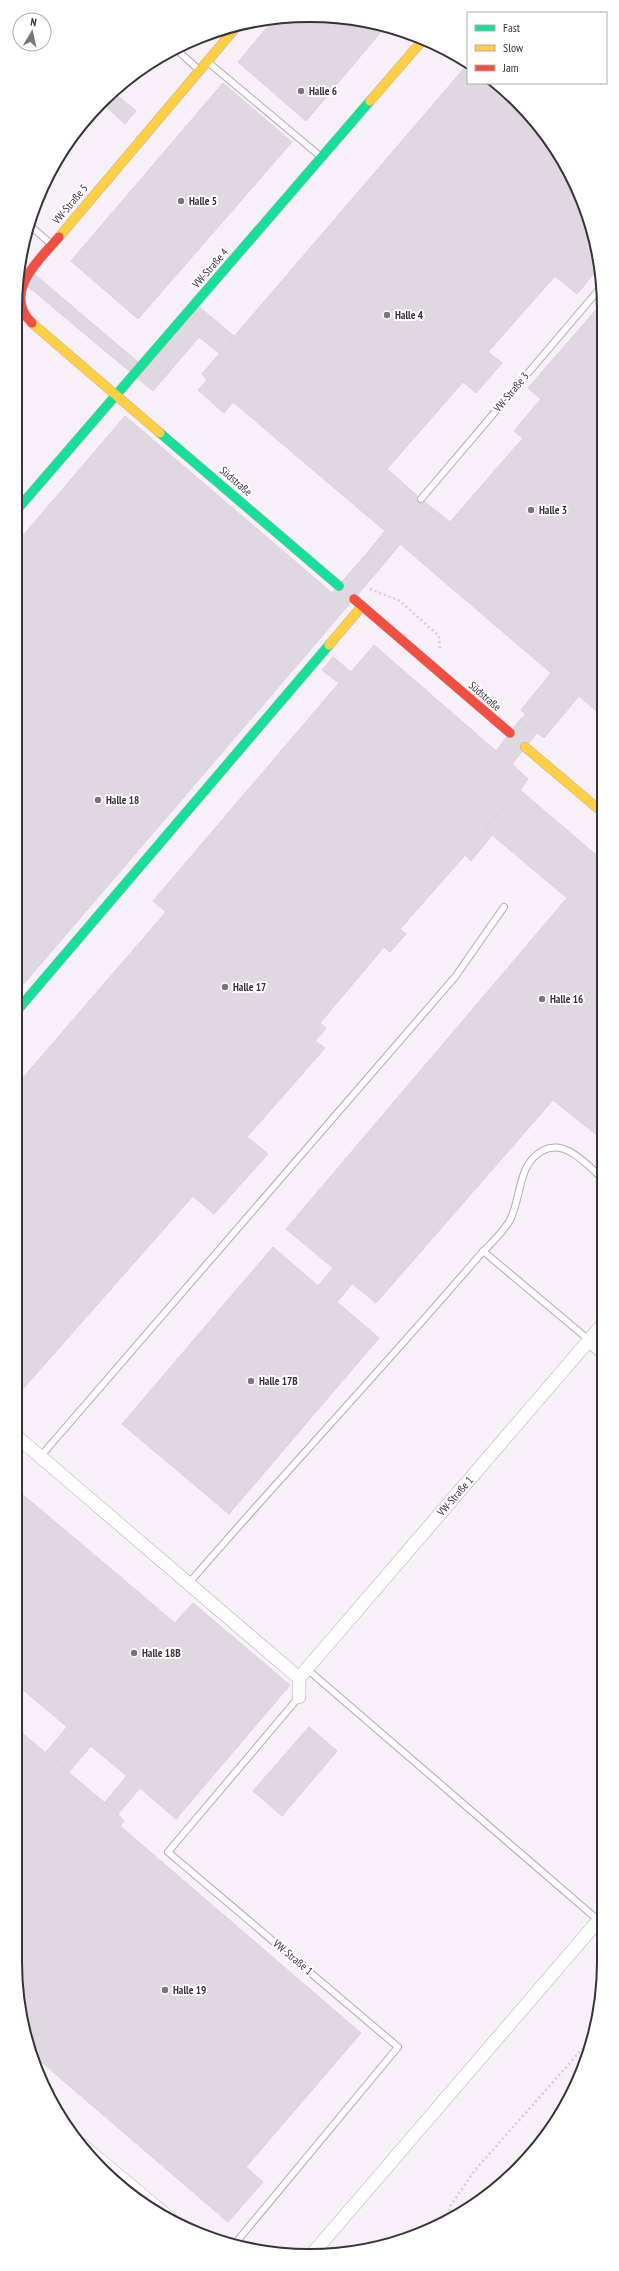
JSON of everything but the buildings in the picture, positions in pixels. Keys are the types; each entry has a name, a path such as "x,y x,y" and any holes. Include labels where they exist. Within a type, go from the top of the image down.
{"street":[{"name":"VW-Straße 5","path":"24,280 231,33"},
{"name":"VW-Straße 4","path":"22,504 419,44"},
{"name":"VW-Straße 5","path":"22,307 24,313 117,394"},
{"name":"Südstraße","path":"117,394 339,586"},
{"name":"Südstraße","path":"354,599 510,733"},
{"path":"22,1005 362,606"},
{"path":"526,747 597,808"},
{"name":"VW-Straße 1","path":"299,1697 303,1673 597,1330"},
{"path":"588,1340 597,1348"},
{"path":"22,1442 189,1583 303,1673"},
{"path":"316,2249 597,1922"},
{"path":"106,2165 145,2197"}],"lane":[{"path":"180,53 200,70"},
{"path":"207,61 321,157"},
{"path":"34,229 52,245"},
{"name":"VW-Straße 3","path":"421,499 596,293"},
{"path":"40,1457 455,977 504,906"},
{"path":"189,1583 263,1497 370,1380 510,1220 526,1167 543,1150 558,1148 565,1149 597,1174"},
{"path":"483,1251 588,1340"},
{"path":"303,1673 597,1914"},
{"name":"VW-Straße 1","path":"238,2240 398,2047 168,1852 299,1697"}],"path":[{"path":"366,588 400,601 439,636 440,657"},
{"path":"449,2212 451,2204 475,2170 584,2047"}],"traffic: fast":[{"path":"22,504 370,101"},
{"path":"160,433 339,586"},
{"path":"22,1005 329,645"}],"traffic: slow":[{"path":"59,237 231,33"},
{"path":"370,101 420,44"},
{"path":"32,323 160,433"},
{"path":"329,645 362,606"},
{"path":"525,747 597,808"}],"traffic: jam":[{"path":"23,285 34,266 59,237"},
{"path":"22,308 23,312 32,323"},
{"path":"354,599 510,733"}],"place":[{"name":"Halle 6","path":"301,91"},
{"name":"Halle 5","path":"181,201"},
{"name":"Halle 4","path":"387,315"},
{"name":"Halle 3","path":"531,510"},
{"name":"Halle 18","path":"98,800"},
{"name":"Halle 17","path":"225,987"},
{"name":"Halle 16","path":"542,999"},
{"name":"Halle 17B","path":"251,1381"},
{"name":"Halle 18B","path":"134,1653"},
{"name":"Halle 19","path":"165,1990"}]}
